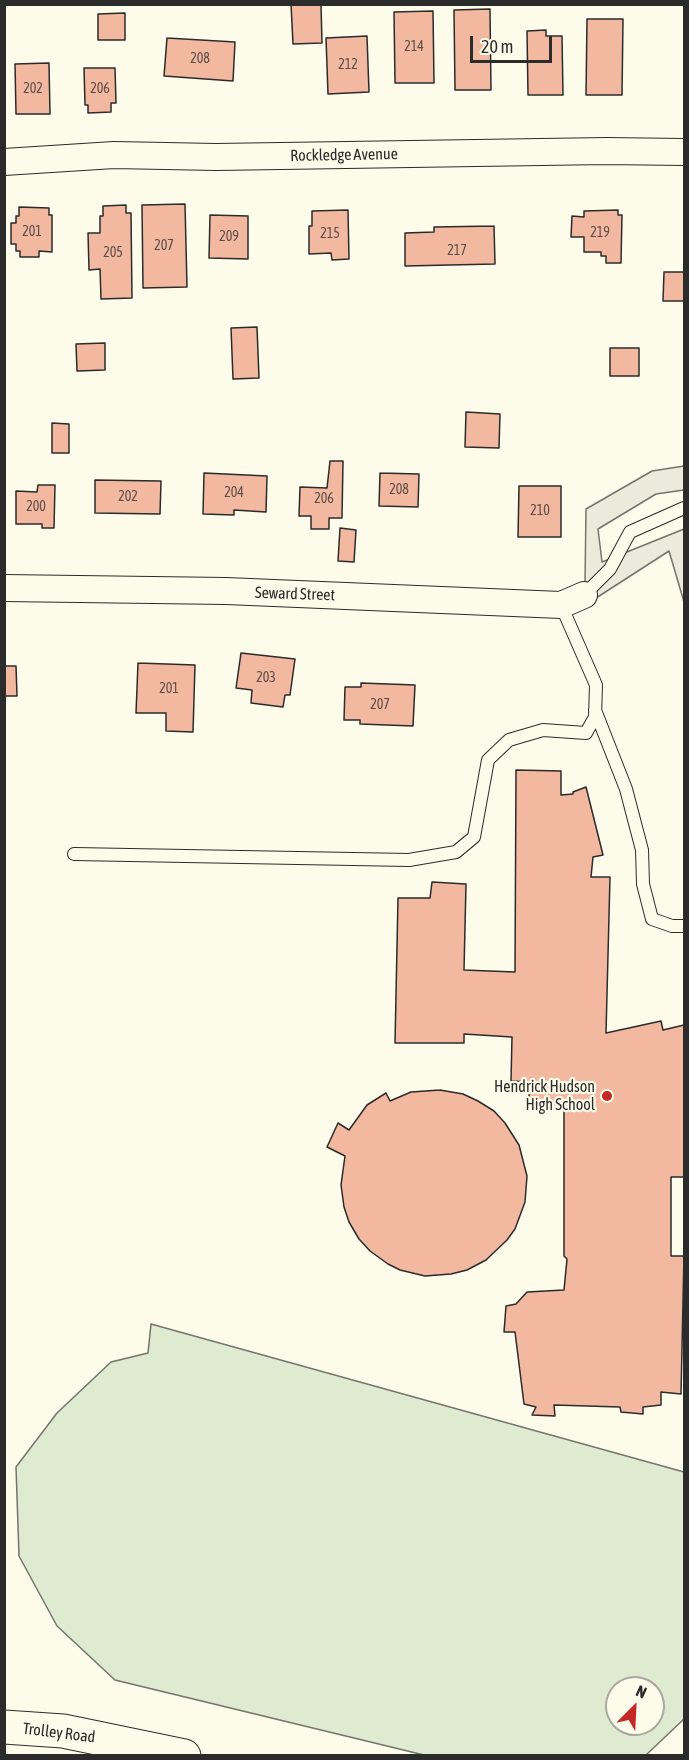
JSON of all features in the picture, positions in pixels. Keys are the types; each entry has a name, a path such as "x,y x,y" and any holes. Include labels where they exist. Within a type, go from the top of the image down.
{"street":[{"name":"Rockledge Avenue","path":"4,162 114,155 216,157 606,151 684,152"},
{"name":"Seward Street","path":"4,588 573,600"},
{"name":"Trolley Road","path":"4,1726 63,1731 170,1754"}],"lane":[{"path":"74,854 409,860 456,852 474,837 488,760 509,740 543,730 586,733 595,717 596,685 573,600 610,569 630,532 684,508"},
{"path":"595,710 626,789 642,850 643,884 652,918 672,926 684,926"}],"green space":[{"path":"151,1324 684,1472 684,1719 646,1755 424,1755 115,1680 57,1626 19,1556 16,1467 57,1413 111,1362 148,1353"}],"shaded area":[{"path":"684,466 684,490 656,494 598,529 602,562 684,529 684,602 669,551 593,600 585,583 586,509 652,471"}],"building":[{"path":"291,4 321,4 322,43 293,44"},
{"path":"490,9 491,90 455,90 454,10"},
{"path":"433,11 434,83 395,83 394,12"},
{"path":"125,13 125,40 98,40 98,14"},
{"path":"587,19 623,19 622,95 586,95"},
{"path":"546,30 546,36 562,36 563,95 528,95 527,31"},
{"path":"367,36 369,92 328,94 326,38"},
{"path":"167,38 235,42 233,81 164,76"},
{"path":"49,63 50,114 16,114 15,64"},
{"path":"84,68 115,68 116,103 111,103 111,112 88,113 88,105 85,105"},
{"path":"185,204 187,287 143,288 142,205"},
{"path":"126,205 126,213 131,213 132,298 101,299 100,269 89,270 88,233 100,233 100,216 103,216 103,206"},
{"path":"19,207 49,208 49,215 52,215 52,252 39,251 39,257 20,257 20,251 16,251 16,244 11,244 11,223 16,223"},
{"path":"348,210 349,259 332,260 331,253 309,254 309,226 312,226 312,211"},
{"path":"618,210 618,215 622,215 621,263 606,263 606,256 601,256 601,252 584,252 584,237 571,237 572,216 584,217 584,211"},
{"path":"210,215 248,216 248,259 209,258"},
{"path":"494,226 495,264 405,266 405,233 434,232 434,227"},
{"path":"664,272 684,272 684,301 663,301"},
{"path":"257,327 259,378 233,379 231,328"},
{"path":"105,343 105,370 77,371 76,344"},
{"path":"610,348 639,348 639,376 610,376"},
{"path":"466,412 500,414 499,448 465,447"},
{"path":"52,423 69,424 69,453 52,453"},
{"path":"330,461 343,461 342,518 329,518 329,529 311,529 311,516 299,516 300,487 327,488"},
{"path":"204,473 267,476 266,512 234,510 234,515 203,514"},
{"path":"380,473 419,474 418,507 379,506"},
{"path":"95,480 161,481 160,514 95,513"},
{"path":"38,485 55,485 54,528 42,528 42,524 16,524 16,491 37,492"},
{"path":"519,486 561,486 561,537 518,537"},
{"path":"340,528 356,530 354,562 338,561"},
{"path":"241,653 295,659 290,695 285,695 283,707 251,703 252,690 236,688"},
{"path":"138,663 195,665 193,732 166,731 166,713 136,713"},
{"path":"4,666 16,666 17,696 4,696"},
{"path":"361,683 415,685 413,726 360,724 360,720 344,720 345,687 361,687"},
{"name":"Hendrick Hudson High School","path":"516,770 561,771 561,795 573,794 586,787 603,855 593,857 591,877 610,877 606,1033 661,1021 663,1030 684,1025 684,1177 671,1177 671,1256 684,1256 681,1394 661,1392 661,1405 643,1407 643,1414 621,1412 620,1407 554,1405 555,1416 532,1415 536,1407 524,1404 515,1332 504,1332 506,1306 516,1304 527,1292 564,1290 567,1259 564,1256 564,1109 529,1110 529,1082 511,1081 512,1037 464,1034 464,1043 395,1043 398,898 430,898 432,882 466,884 464,970 515,972"},
{"path":"440,1090 463,1094 478,1101 494,1111 505,1123 519,1145 527,1176 525,1202 515,1229 486,1260 467,1270 425,1276 400,1270 388,1264 370,1251 359,1239 349,1222 344,1207 341,1185 345,1156 327,1147 338,1123 349,1130 367,1105 386,1093 390,1101 411,1092"}],"place":[{"name":"Hendrick Hudson High School","path":"607,1096"}]}
